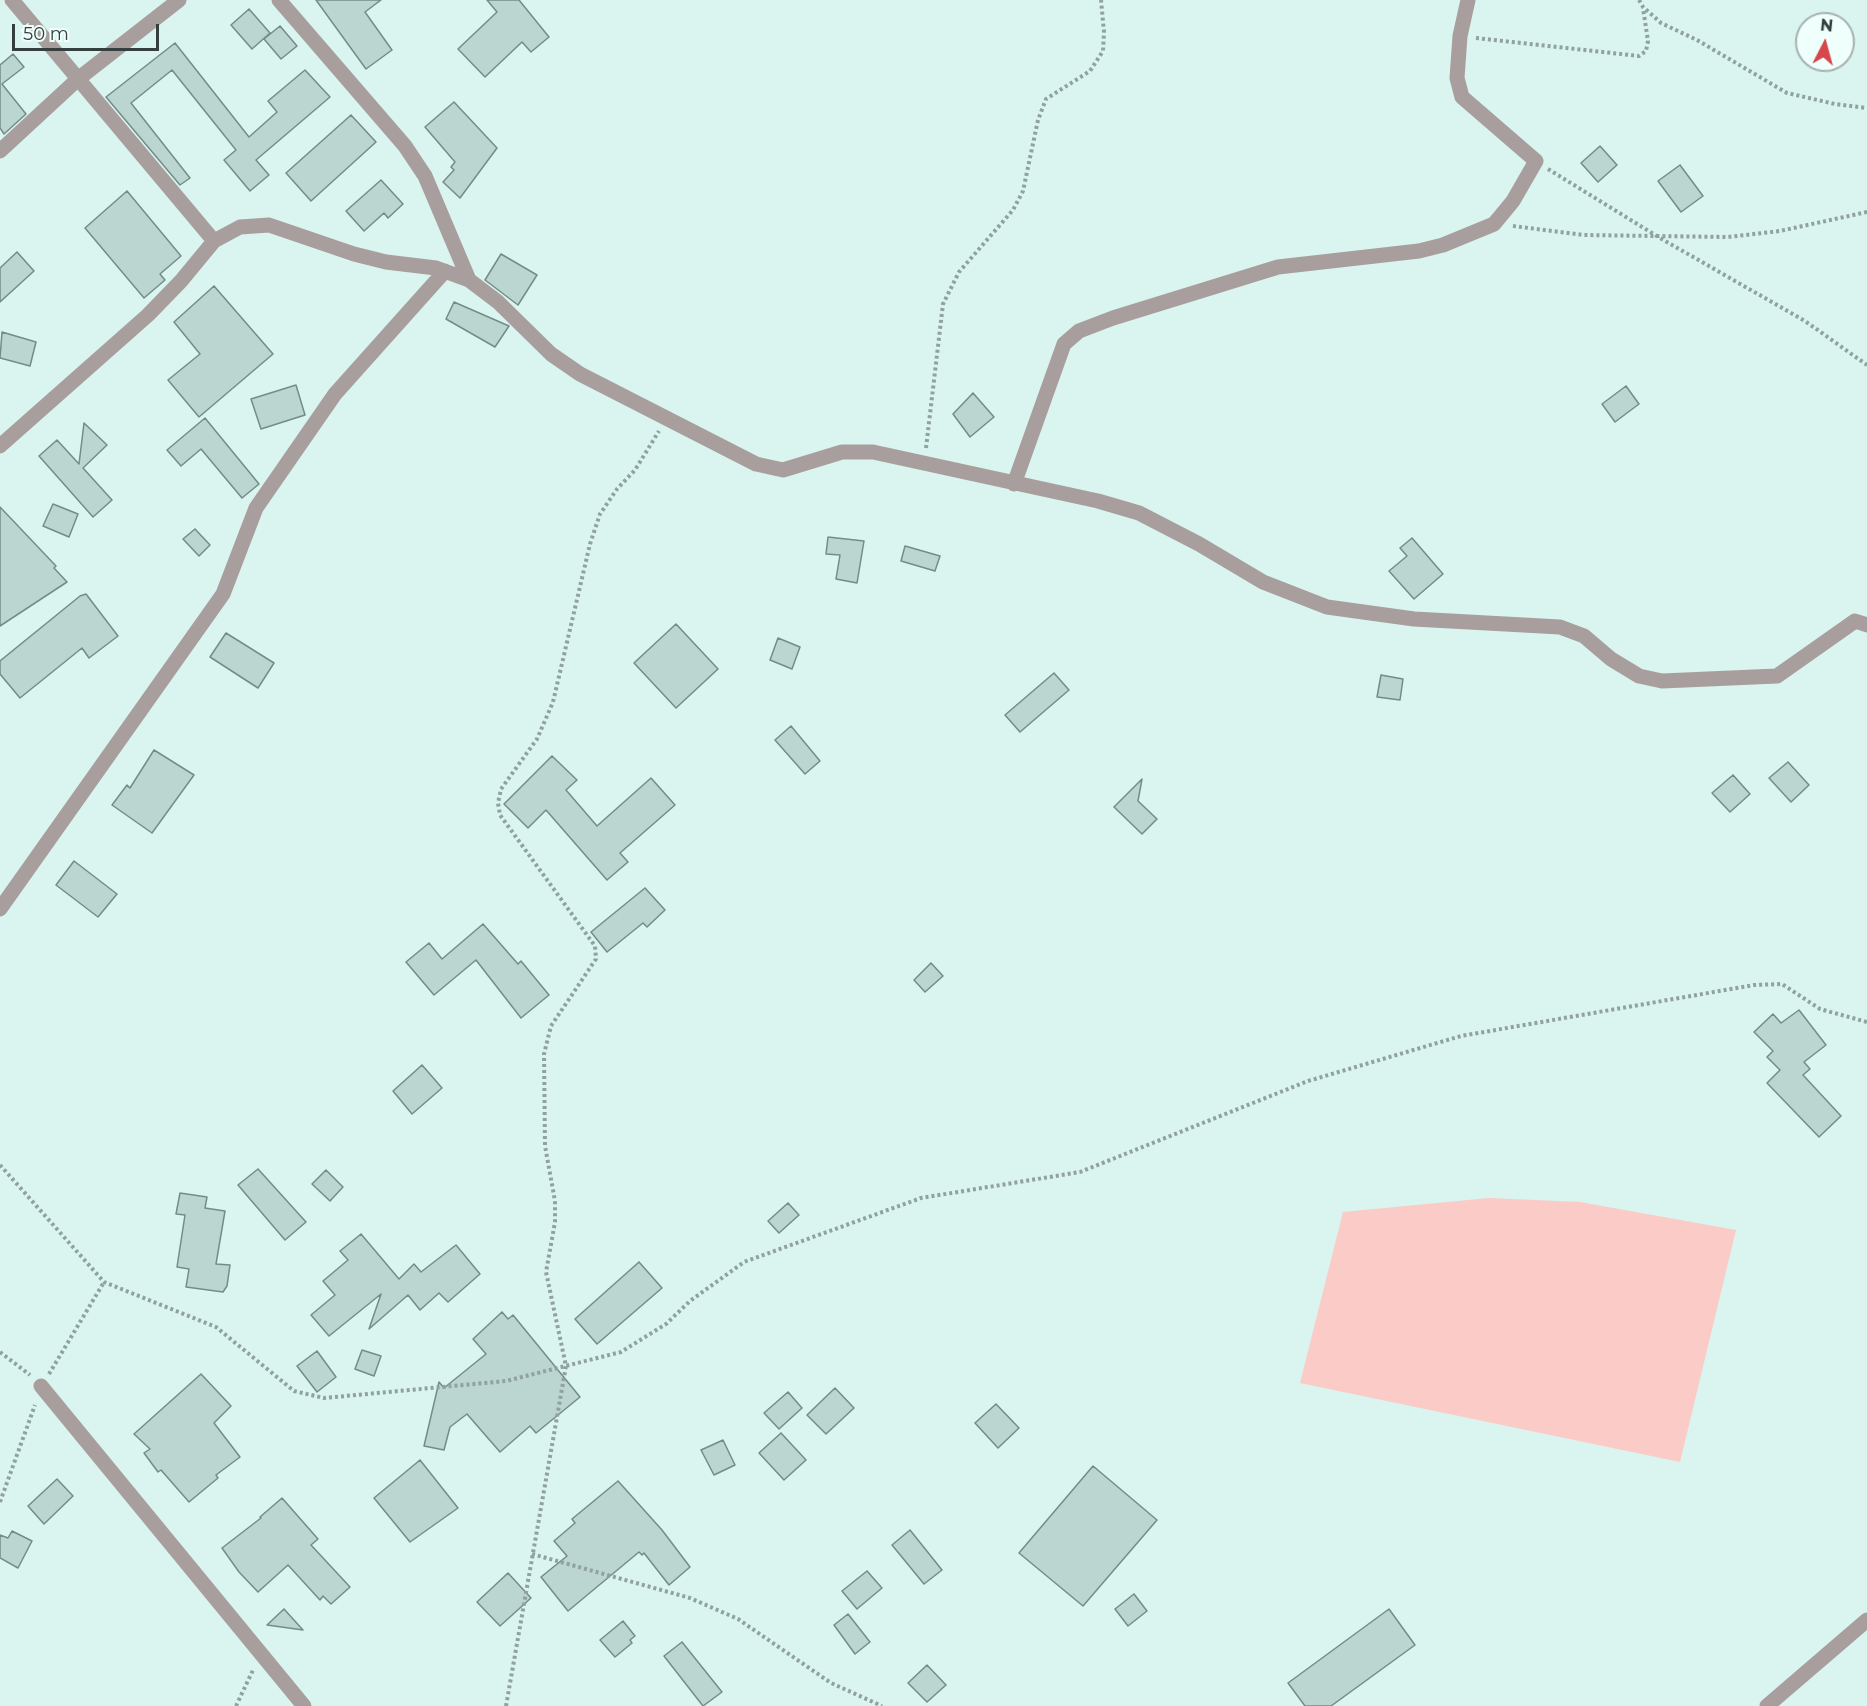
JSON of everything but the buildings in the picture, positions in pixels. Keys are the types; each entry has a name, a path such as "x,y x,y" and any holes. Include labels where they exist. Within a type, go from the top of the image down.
{"street":[{"path":"12,0 214,241"},
{"path":"0,151 78,79 179,0"},
{"path":"279,0 405,146 425,176 469,280"},
{"path":"1014,484 1064,344 1079,331 1113,318 1278,267 1419,251 1443,245 1494,224 1513,201 1536,161 1462,97 1457,78 1460,36 1468,0"},
{"path":"0,446 148,315 181,281 214,241 240,227 268,225 354,254 445,271 469,280 498,302 551,354 580,374 666,420 756,464 783,470 809,465 842,452 873,452 1098,501 1139,513 1199,544 1263,582 1327,607 1414,619 1560,627 1584,636 1611,659 1639,676 1662,681 1777,676 1855,621 1867,625"},
{"path":"0,909 223,594 256,508 334,394 445,271"},
{"path":"41,1386 304,1706"},
{"path":"1767,1706 1867,1620"}],"path":[{"path":"924,463 944,304 959,272 1013,210 1023,191 1038,120 1046,99 1090,70 1103,51 1101,0"},
{"path":"1460,36 1639,56 1646,51 1648,41 1640,0"},
{"path":"1643,7 1661,23 1697,40 1787,93 1835,104 1867,108"},
{"path":"1536,161 1660,238 1805,321 1867,365"},
{"path":"1494,224 1584,235 1660,238 1728,237 1780,231 1867,212"},
{"path":"506,1706 566,1366 546,1272 555,1221 555,1200 545,1146 544,1054 551,1026 596,959 595,946 500,814 498,803 501,789 537,739 553,702 590,544 600,514 617,489 635,470 666,420"},
{"path":"0,1165 104,1282 216,1327 294,1390 324,1398 506,1381 621,1352 666,1324 690,1301 744,1262 921,1198 1080,1172 1308,1081 1461,1036 1754,985 1782,984 1820,1009 1867,1022"},
{"path":"0,1352 41,1386"},
{"path":"532,1554 690,1598 738,1619 831,1683 882,1706"},
{"path":"236,1706 261,1653"}],"shaded area":[{"path":"1489,1198 1580,1202 1736,1230 1680,1462 1300,1383 1343,1212"}]}
